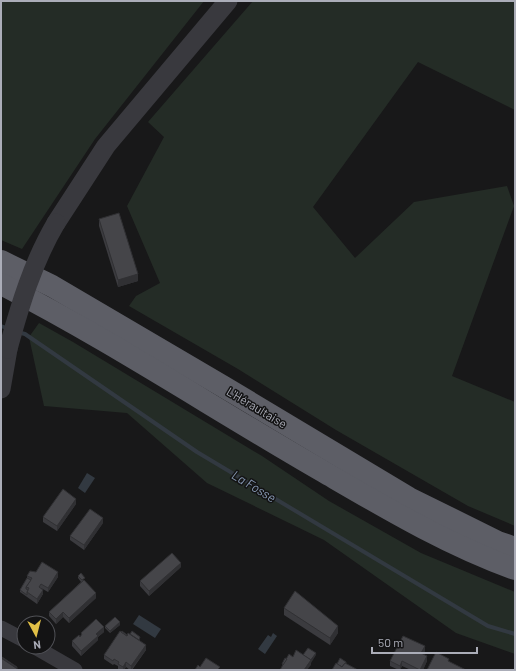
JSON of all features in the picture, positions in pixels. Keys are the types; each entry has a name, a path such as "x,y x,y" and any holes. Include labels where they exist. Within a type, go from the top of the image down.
{"highway":[{"name":"L'Héraultaise","path":"1,261 52,286 409,498 498,542 515,548"},
{"name":"L'Héraultaise","path":"1,284 48,308 298,457 402,517 493,561 515,569"}],"street":[{"path":"1,389 8,349 20,307 38,256 56,222 106,146 228,1"},
{"path":"1,628 16,636"},
{"path":"50,655 75,670"}],"shaded area":[{"path":"1,1 204,1 95,139 22,249 1,240"},
{"path":"253,1 515,1 515,110 418,62 313,207 355,258 414,202 507,186 514,206 452,376 515,402 515,526 468,506 336,430 238,369 129,306 136,296 160,283 127,206 164,137 148,122"},
{"path":"39,323 262,456 329,501 421,553 515,592 515,654 456,633 324,540 207,483 127,413 44,406 29,337"},
{"path":"87,473 95,478 85,493 78,488"},
{"path":"139,615 161,629 155,638 133,624"},
{"path":"273,633 277,636 265,654 258,649 268,635 271,637"}],"building":[{"path":"119,213 138,274 118,280 99,219"},
{"path":"63,489 76,499 57,526 43,517"},
{"path":"90,509 103,518 84,545 70,536"},
{"path":"172,553 181,563 149,591 140,581"},
{"path":"42,562 58,572 48,588 41,584 39,587 43,590 37,599 27,592 29,588 26,587 32,578 27,576 30,571 36,572"},
{"path":"81,573 85,578 82,580 78,576"},
{"path":"27,578 31,580 26,587 28,590 27,595 20,590"},
{"path":"84,580 96,593 69,618 63,612 56,619 56,615 52,615 49,612"},
{"path":"295,591 338,626 330,638 284,608"},
{"path":"115,617 120,622 110,631 105,626"},
{"path":"96,619 104,627 96,634 98,636 81,651 72,641 79,635 80,637 82,634 81,633"},
{"path":"120,631 127,636 128,633 146,645 131,666 126,662 123,667 118,664 119,662 114,659 113,661 104,655"},
{"path":"132,631 140,637 139,640 130,634"},
{"path":"403,636 425,646 421,653 427,656 420,670 402,661 400,666 390,661"},
{"path":"308,648 316,653 311,660 303,655"},
{"path":"296,650 311,660 304,670 280,670 289,654 293,657"},
{"path":"436,652 449,659 448,661 466,670 427,670"},
{"path":"1,658 19,670 1,670"},
{"path":"2,658 17,667 17,668"},
{"path":"206,658 220,667 217,670 195,670 198,665 200,667"},
{"path":"285,658 287,659 283,665 282,664"},
{"path":"340,658 346,662 342,667 337,664"},
{"path":"336,663 342,667 345,663 358,670 332,670"}],"waterway":[{"name":"La Fosse","path":"1,326 9,329"},
{"name":"La Fosse","path":"17,332 25,334 197,452 488,626 515,634"}]}
